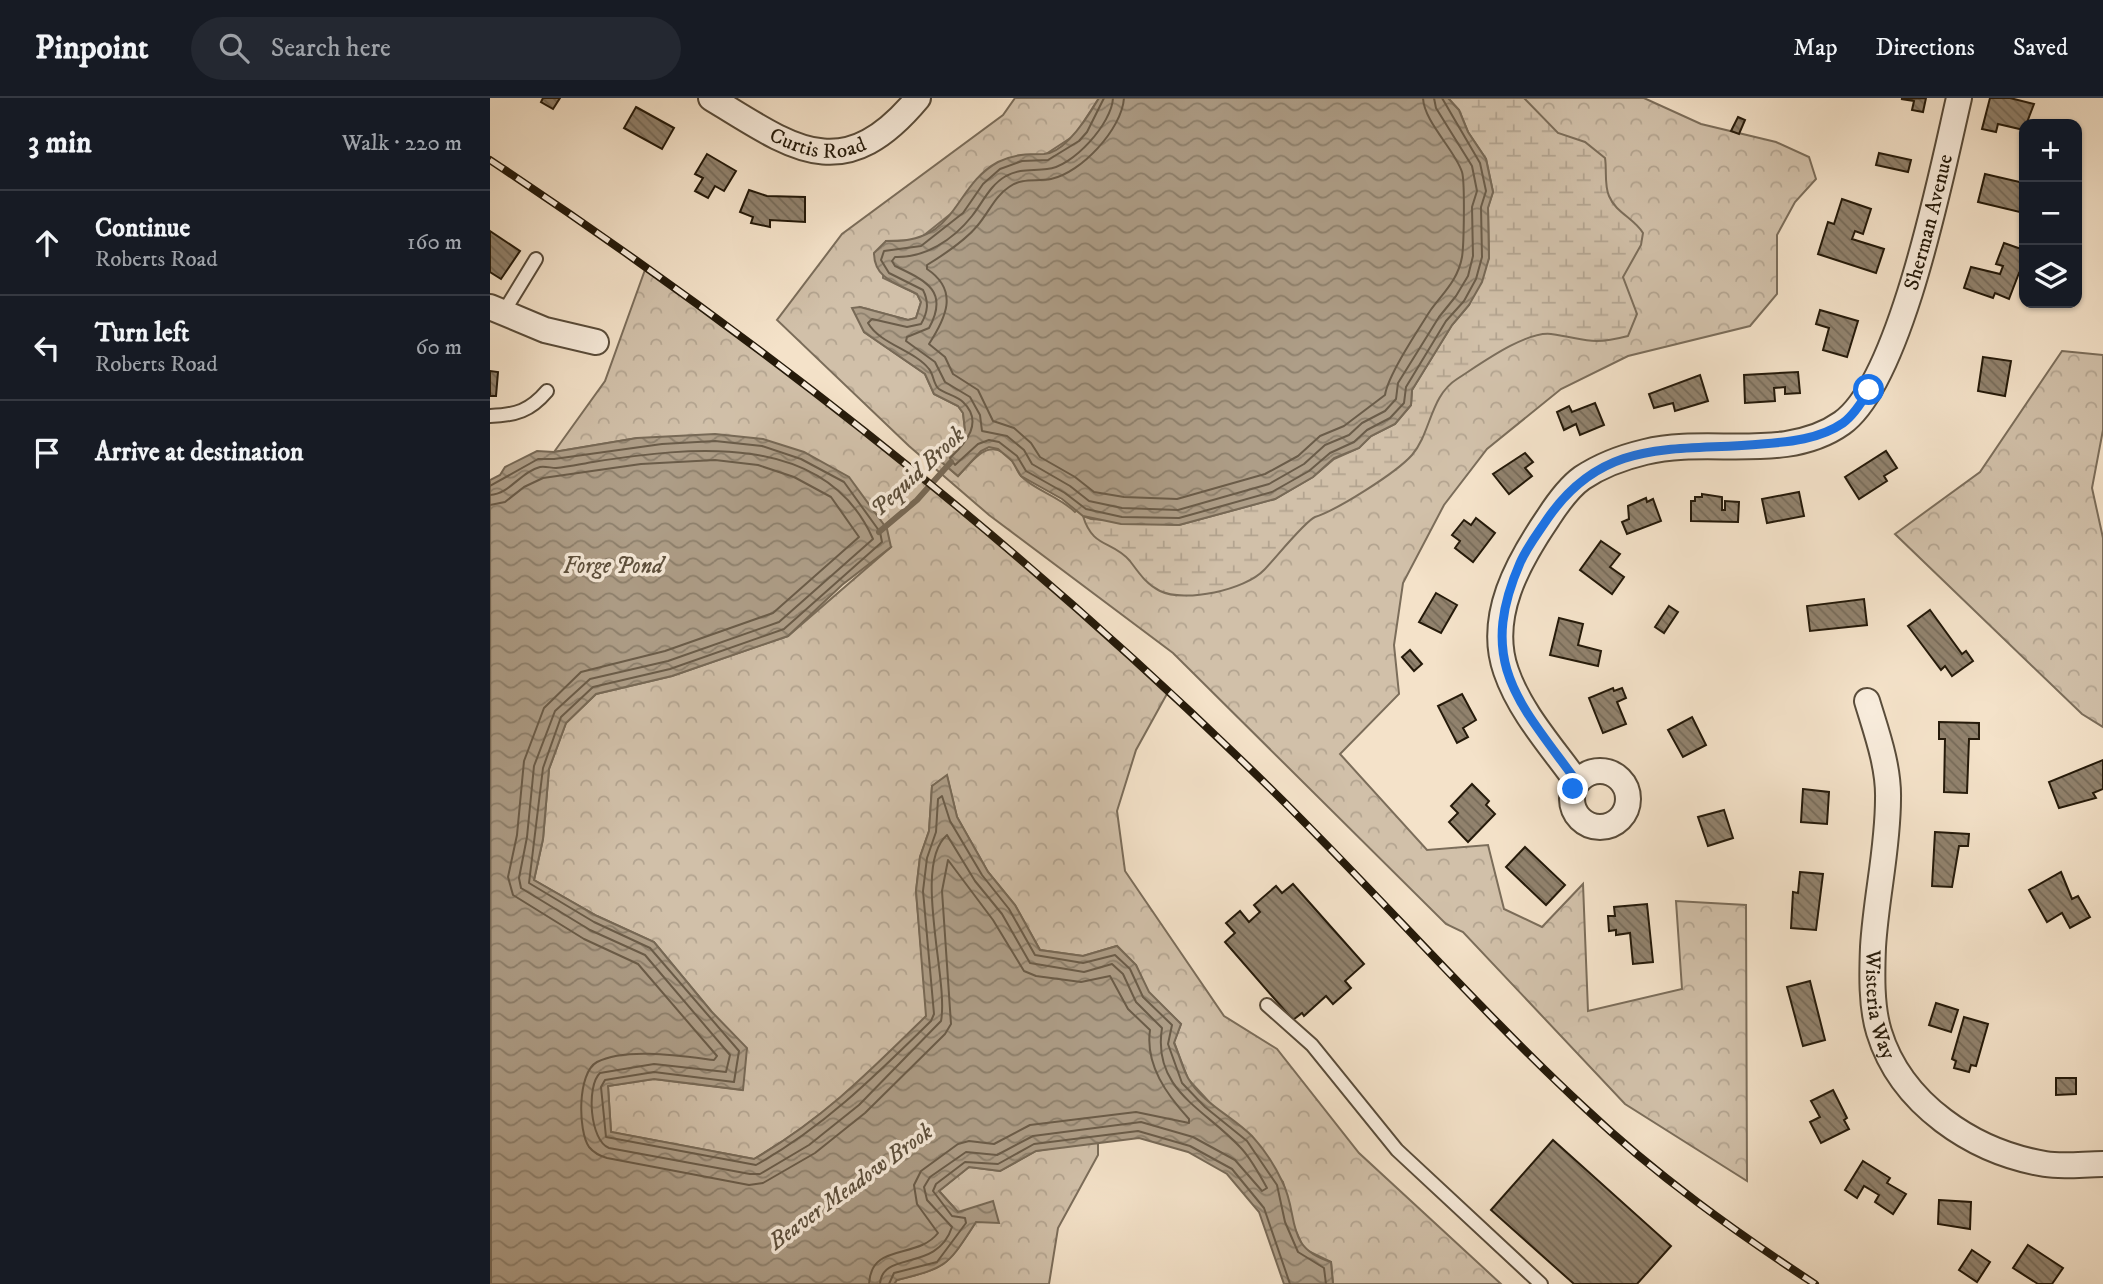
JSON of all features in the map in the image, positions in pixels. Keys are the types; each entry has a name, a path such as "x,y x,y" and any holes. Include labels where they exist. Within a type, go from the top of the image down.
{"street":[{"name":"Curtis Road","path":"711,98 769,134 830,155 858,148 896,124 918,98"},
{"name":"Sherman Avenue","path":"1577,782 1521,704 1505,670 1500,642 1508,591 1526,550 1561,499 1581,479 1615,462 1647,451 1800,441 1842,423 1860,405 1893,347 1934,205 1959,98"},
{"path":"496,310 545,330 596,341"},
{"name":"Wisteria Way","path":"1867,701 1889,796 1886,854 1873,946 1873,994 1878,1031 1896,1069 1952,1130 1995,1151 2046,1164 2103,1164"}],"lane":[{"path":"496,310 536,259"},
{"path":"490,416 512,415 533,408 547,391"},
{"path":"1267,1005 1312,1045 1397,1150 1541,1284"}],"green space":[{"path":"1015,98 1099,98 1075,135 1046,154 978,179 958,208 918,240 886,241 883,278 917,294 921,302 916,318 908,320 860,307 864,332 925,374 934,394 958,406 963,413 965,430 956,444 938,459 958,476 977,456 990,449 998,450 1013,462 1026,481 1075,512 1486,159 1448,98 1644,98 1701,124 1776,142 1809,157 1816,179 1795,202 1777,235 1777,294 1750,326 1628,356 1561,389 1487,449 1444,505 1403,583 1394,645 1399,694 1340,754 1427,850 1488,845 1504,909 1542,927 1583,884 1588,1011 1682,989 1676,901 1746,905 1747,1181 1625,1104 1463,932 1446,924 1173,653 989,515 909,446 777,320 842,234 1003,115"},
{"path":"1448,98 1524,98 1558,133 1585,142 1605,158 1607,187 1612,202 1643,233 1641,245 1623,277 1637,314 1628,336 1596,341 1540,334 1502,350 1448,386 1436,405 1418,446 1404,463 1366,490 1310,520 1255,577 1214,593 1184,596 1160,591 1143,578 1123,554 1092,534 1083,516 1091,519 1179,525 1275,499 1313,477 1334,459 1359,448 1371,436 1395,424 1411,405 1412,390 1452,325 1469,305 1489,258 1488,207 1493,192 1486,159 1468,132 1459,110"},
{"path":"646,267 849,418 979,524 1168,692 1136,750 1117,811 1125,871 1224,1016 1277,1049 1359,1153 1501,1284 1333,1284 1331,1262 1304,1249 1291,1220 1283,1182 1188,1079 1174,1042 1181,1024 1148,992 1136,965 1117,946 1083,956 1040,950 1015,905 988,872 957,817 947,776 932,786 929,831 920,857 916,891 927,1016 825,1111 754,1159 611,1132 608,1086 654,1079 742,1090 711,1011 654,942 597,916 534,880 543,839 549,769 566,723 596,694 672,676 788,636 891,547 637,438 554,452 605,381"},
{"path":"2062,351 2103,355 2103,430 2092,488 2103,538 2103,727 2082,714 1895,534 1980,472"},
{"path":"1098,1141 1098,1155 1058,1228 1049,1284 894,1284 897,1280 927,1272 945,1263 959,1248 976,1222 958,1212 939,1191 969,1167 1000,1171 1036,1151"}],"water":[{"path":"1099,98 1448,98 1459,110 1468,132 1486,159 1493,192 1488,208 1489,258 1482,282 1469,305 1452,325 1412,390 1411,405 1395,424 1371,436 1359,448 1334,458 1313,477 1275,499 1179,525 1121,524 1083,516 1062,499 1021,476 1012,461 998,449 989,447 981,451 958,476 938,459 956,444 965,430 963,413 958,406 934,394 925,374 864,332 852,308 860,307 908,320 916,318 921,302 917,294 883,275 875,262 874,253 886,241 910,239 928,233 941,224 971,185 998,162 1015,156 1044,154 1060,147 1076,132"},
{"name":"Forge Pond","path":"715,434 763,439 804,452 849,477 887,529 891,547 842,585 788,636 672,676 596,694 566,723 549,769 543,839 534,880 597,916 654,942 711,1011 747,1048 743,1090 654,1079 608,1086 611,1132 754,1159 824,1111 926,1016 916,891 920,857 929,831 932,786 947,775 957,817 988,872 1015,905 1040,950 1083,956 1117,946 1136,965 1149,992 1181,1024 1174,1043 1188,1078 1201,1095 1252,1136 1264,1152 1279,1175 1287,1194 1299,1239 1316,1256 1331,1262 1333,1284 1284,1284 1259,1212 1227,1174 1188,1152 1139,1138 1036,1151 1000,1171 969,1167 939,1191 958,1212 993,1201 999,1223 976,1222 959,1248 945,1263 927,1272 897,1280 894,1284 491,1284 490,480 500,475 505,467 537,451 554,452 637,438"}],"building":[{"path":"543,98 560,98 553,109 541,102"},
{"path":"1926,98 1923,112 1912,110 1914,101 1901,99"},
{"path":"1990,98 2010,98 2034,104 2028,119 2019,119 2019,129 1998,124 1996,132 1982,129"},
{"path":"636,107 674,128 662,149 624,128"},
{"path":"1738,117 1745,120 1739,134 1731,131"},
{"path":"1879,153 1911,160 1908,172 1876,165"},
{"path":"707,154 736,171 724,191 715,186 708,198 695,191 703,178 695,174"},
{"path":"1985,174 2019,182 2019,212 1978,202"},
{"path":"749,190 767,196 805,197 805,222 770,220 770,227 751,223 753,217 740,212"},
{"path":"1842,199 1871,209 1863,234 1855,231 1852,239 1884,249 1876,273 1818,254 1828,222 1834,224"},
{"path":"490,231 520,251 501,279 490,272"},
{"path":"2004,243 2019,248 2019,273 2009,299 1995,293 1993,298 1964,288 1971,267 2000,274 2003,266 1996,264"},
{"path":"1820,310 1858,321 1847,357 1823,350 1829,328 1816,324"},
{"path":"1983,357 2011,361 2005,396 1978,391"},
{"path":"490,371 498,372 496,396 490,396"},
{"path":"1798,372 1800,393 1785,394 1785,387 1774,388 1775,401 1745,403 1744,375"},
{"path":"1700,375 1708,401 1675,411 1673,403 1654,408 1649,394"},
{"path":"1595,403 1604,425 1580,435 1576,424 1564,430 1557,412 1569,406 1572,412"},
{"path":"1886,451 1897,468 1884,476 1887,481 1859,499 1845,477"},
{"path":"1525,453 1533,462 1525,468 1532,476 1509,494 1493,474"},
{"path":"1799,492 1804,516 1767,523 1762,499"},
{"path":"1702,494 1722,497 1722,510 1725,510 1725,501 1739,502 1738,522 1691,521 1691,501 1695,501 1695,497 1702,497"},
{"path":"1646,498 1647,502 1653,499 1661,521 1627,534 1622,522 1629,519 1628,506"},
{"path":"1476,518 1495,533 1473,562 1455,548 1460,541 1452,535 1464,520 1471,525"},
{"path":"1601,541 1620,554 1610,567 1624,577 1612,594 1580,570"},
{"path":"1436,593 1457,605 1441,633 1419,622"},
{"path":"1864,599 1867,625 1810,631 1807,606"},
{"path":"1669,606 1678,612 1664,633 1655,627"},
{"path":"1930,610 1962,654 1966,651 1973,661 1952,676 1945,666 1941,670 1908,626"},
{"path":"1559,618 1583,624 1578,645 1601,651 1598,666 1550,655"},
{"path":"1410,650 1422,664 1414,671 1402,657"},
{"path":"1613,688 1614,691 1622,688 1626,698 1617,702 1626,724 1603,733 1589,698"},
{"path":"1462,694 1476,720 1463,728 1468,737 1457,743 1438,706"},
{"path":"1692,717 1706,745 1683,757 1668,730"},
{"path":"1939,722 1979,723 1979,739 1969,739 1967,793 1944,792 1945,739 1939,739"},
{"path":"2103,760 2103,789 2093,793 2096,798 2059,808 2049,782"},
{"path":"1472,784 1489,801 1486,805 1495,814 1468,842 1449,822 1458,813 1451,806"},
{"path":"1803,789 1829,792 1827,824 1801,822"},
{"path":"1724,810 1733,838 1708,846 1698,817"},
{"path":"1935,832 1969,834 1968,846 1959,846 1952,887 1932,886"},
{"path":"1525,847 1565,885 1546,905 1506,867"},
{"path":"1800,872 1823,874 1816,930 1791,928 1793,892 1798,893"},
{"path":"2061,872 2072,899 2078,896 2090,917 2070,928 2062,913 2047,922 2029,890"},
{"path":"1293,884 1364,964 1345,981 1351,988 1333,1004 1326,996 1304,1016 1302,1013 1293,1020 1225,942 1235,933 1226,923 1240,911 1249,922 1260,912 1254,905 1276,886 1282,893"},
{"path":"1647,904 1653,962 1633,964 1630,933 1616,935 1616,930 1609,931 1608,916 1615,916 1614,907"},
{"path":"1810,981 1825,1040 1803,1046 1787,987"},
{"path":"1936,1003 1958,1010 1951,1032 1929,1025"},
{"path":"1964,1017 1988,1024 1976,1066 1971,1065 1969,1072 1954,1068 1956,1061 1952,1059"},
{"path":"2056,1078 2076,1078 2076,1094 2056,1095"},
{"path":"1833,1090 1847,1118 1844,1120 1849,1129 1821,1143 1810,1122 1820,1117 1811,1101"},
{"path":"1553,1140 1671,1246 1637,1284 1574,1284 1491,1210"},
{"path":"1863,1161 1890,1178 1887,1183 1906,1194 1893,1214 1875,1202 1879,1195 1864,1186 1857,1198 1845,1190"},
{"path":"1939,1200 1971,1202 1970,1229 1938,1224"},
{"path":"2028,1245 2063,1268 2052,1284 2038,1284 2013,1268"},
{"path":"1972,1250 1990,1262 1977,1282 1959,1270"}],"waterway":[{"name":"Pequid Brook","path":"879,532 917,500 951,462"}],"railway":[{"path":"490,160 697,304 798,379 994,537 1089,619 1273,791 1506,1031 1613,1133 1696,1201 1815,1284"}],"route":[{"path":"1573,789 1577,782 1521,704 1505,670 1500,642 1508,591 1526,550 1561,499 1581,479 1615,462 1647,451 1800,441 1842,423 1860,405 1869,390"}],"water label":[{"name":"Beaver Meadow Brook","path":"851,1187"}]}
